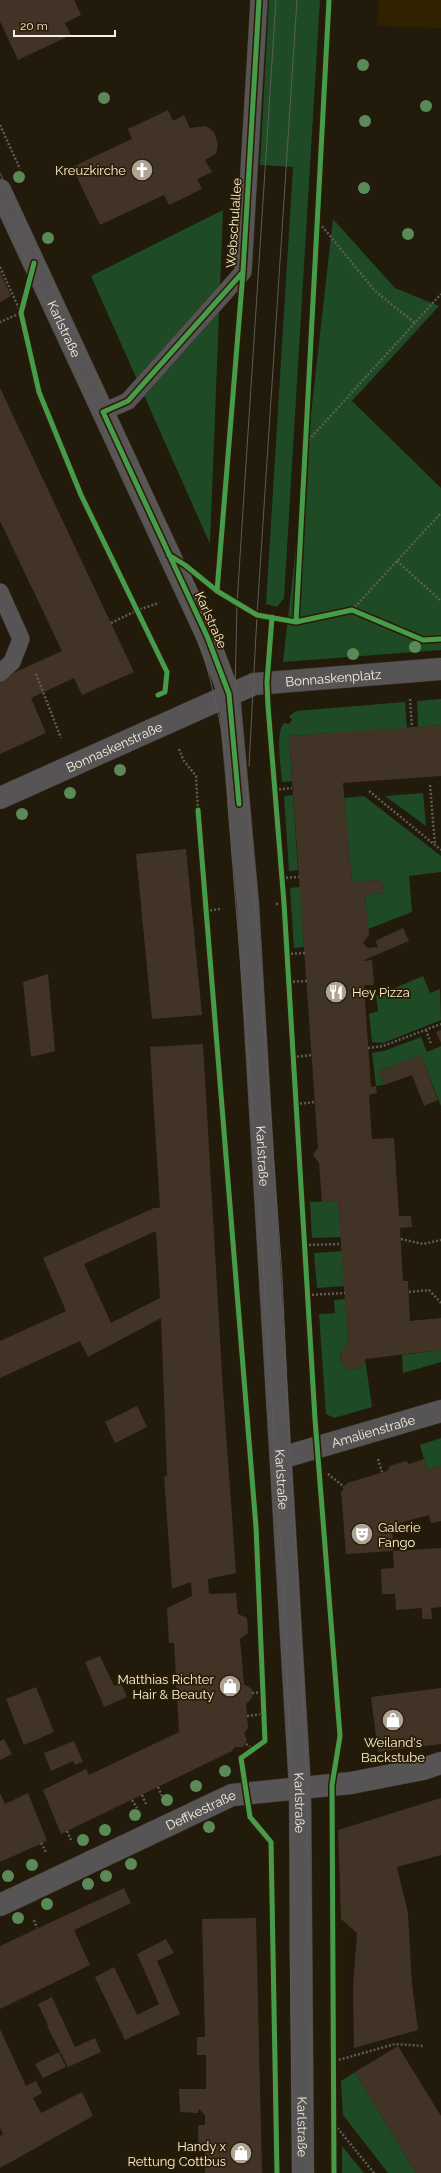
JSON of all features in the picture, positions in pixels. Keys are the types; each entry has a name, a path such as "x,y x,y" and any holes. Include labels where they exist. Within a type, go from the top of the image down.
{"street":[{"name":"Karlstraße","path":"0,190 207,636 229,694 248,905 300,1788 303,2173"},
{"name":"Bonnaskenplatz","path":"229,694 254,684 267,682 441,670"},
{"name":"Bonnaskenstraße","path":"0,798 229,694"},
{"name":"Amalienstraße","path":"281,1458 441,1411"},
{"name":"Deffkestraße","path":"0,1905 232,1795 351,1783 423,1769 441,1763"}],"lane":[{"name":"Webschulallee","path":"103,412 128,401 242,272 259,0"},
{"path":"0,592 21,639 12,662 0,673"}],"path":[{"path":"318,220 375,290 415,323"},
{"path":"0,267 21,313"},
{"path":"306,442 441,294"},
{"path":"21,313 23,306"},
{"path":"0,322 21,313"},
{"path":"352,610 441,513"},
{"path":"397,561 441,601"},
{"path":"21,639 62,739"},
{"path":"410,695 412,727"},
{"path":"168,722 184,761 196,776 198,810"},
{"path":"430,785 435,845"},
{"path":"275,790 292,788"},
{"path":"369,791 441,850"},
{"path":"282,878 299,877"},
{"path":"206,911 222,909"},
{"path":"287,954 305,953"},
{"path":"289,982 307,981"},
{"path":"368,1048 383,1046 441,1024"},
{"path":"426,1030 431,1044"},
{"path":"294,1057 312,1055"},
{"path":"296,1104 315,1102"},
{"path":"400,1239 423,1244 441,1240"},
{"path":"305,1245 341,1244"},
{"path":"409,1292 429,1290 441,1303"},
{"path":"308,1295 345,1293"},
{"path":"326,1472 344,1488"},
{"path":"252,1693 263,1692"},
{"path":"247,1716 264,1714"},
{"path":"246,1744 253,1749"},
{"path":"158,1787 163,1796"},
{"path":"142,1795 146,1804"},
{"path":"132,1800 137,1809"},
{"path":"67,1831 72,1840"},
{"path":"41,1843 46,1852"},
{"path":"33,1920 37,1928"},
{"path":"335,2060 395,2044 424,2046"},
{"path":"335,2125 374,2173"}],"shaded area":[{"path":"379,0 441,0 441,28 377,26"}],"green space":[{"path":"269,0 320,0 284,598 277,607 266,604 293,167 260,165"},
{"path":"223,210 210,544 91,276"},
{"path":"333,219 395,288 439,306 352,401 441,488 441,650 283,662"},
{"path":"441,699 441,725 418,727 417,701"},
{"path":"405,702 407,728 289,736 292,781 282,782 279,751 281,728 284,723 289,724 292,720 289,716 296,711"},
{"path":"423,793 426,826 385,796"},
{"path":"293,795 298,870 289,871 284,796"},
{"path":"364,796 441,856 441,872 409,876 412,912 368,929 365,895 383,893 382,880 352,882 344,798"},
{"path":"300,887 304,947 294,948 290,888"},
{"path":"423,976 430,993 440,989 441,1020 383,1043 372,1042 369,1014 378,1011 376,996"},
{"path":"421,1037 427,1052 441,1046 441,1106 421,1055 379,1071 384,1085 376,1086 372,1053 384,1051"},
{"path":"338,1201 341,1237 312,1238 310,1202"},
{"path":"342,1251 345,1286 317,1288 314,1253"},
{"path":"346,1299 348,1345 342,1351 340,1357 345,1367 350,1369 356,1369 361,1366 365,1359 372,1407 334,1418 326,1414 319,1314 335,1313 334,1300"},
{"path":"441,1350 441,1362 403,1373 402,1355"},
{"path":"441,1438 441,1465 427,1470 420,1445"},
{"path":"355,2072 416,2173 388,2173 343,2115 341,2081"},
{"path":"342,2146 364,2173 342,2173"}],"building":[{"path":"0,0 74,0 81,15 65,23 71,35 18,60 0,21"},
{"name":"Kreuzkirche","path":"168,110 173,121 184,115 190,128 206,126 214,132 218,144 216,154 205,160 212,172 197,179 202,189 169,205 164,195 100,225 72,167 132,139 128,129"},
{"path":"0,272 11,296 0,302"},
{"path":"0,388 134,672 82,695 74,678 31,698 46,733 0,754 0,679 62,651 0,521"},
{"path":"441,725 441,776 343,783 352,882 382,880 383,893 365,895 369,935 363,943 368,948 378,947 375,941 403,928 409,941 362,961 372,960 374,985 364,985 371,1087 376,1086 377,1093 369,1095 372,1139 394,1138 399,1216 411,1216 412,1227 400,1228 403,1281 408,1281 410,1321 441,1318 441,1350 365,1359 363,1365 356,1369 348,1370 342,1365 340,1357 342,1350 348,1345 338,1201 322,1202 319,1163 313,1155 318,1147 289,736"},
{"path":"186,849 202,1015 152,1019 136,854"},
{"path":"48,974 55,1051 31,1057 23,982"},
{"path":"441,1030 441,1043 436,1032"},
{"path":"203,1044 223,1391 236,1573 208,1579 209,1594 236,1593 238,1614 247,1618 248,1633 240,1639 244,1684 252,1689 252,1698 246,1704 248,1728 244,1733 247,1740 243,1747 235,1747 232,1751 61,1834 43,1790 86,1769 89,1775 179,1732 174,1643 169,1643 167,1608 192,1596 191,1582 172,1589 164,1477 167,1476 161,1318 88,1357 80,1341 0,1378 0,1341 66,1311 43,1258 154,1208 160,1208 150,1047","holes":["156,1231 160,1298 111,1323 84,1264"]},
{"path":"421,1055 438,1100 424,1106 412,1075 384,1085 379,1071"},
{"path":"137,1406 147,1427 115,1443 105,1422"},
{"path":"424,1459 427,1470 441,1465 441,1521 431,1523 429,1515 392,1525 393,1551 346,1554 341,1492 347,1483 387,1471 390,1466 406,1461 409,1464"},
{"path":"441,1548 441,1607 431,1608 432,1619 422,1619 422,1608 396,1610 395,1594 382,1594 381,1569 394,1568 393,1551"},
{"path":"100,1656 114,1686 121,1683 127,1697 104,1707 85,1662"},
{"path":"36,1687 54,1732 24,1745 6,1699"},
{"path":"441,1688 441,1744 378,1752 371,1697"},
{"path":"4,1739 12,1754 0,1760 0,1741"},
{"path":"74,1741 83,1762 75,1765 73,1761 51,1771 44,1753"},
{"path":"0,1793 5,1804 28,1793 47,1841 0,1862"},
{"path":"441,1798 441,1855 397,1867 408,1913 412,1984 418,2030 354,2048 353,1986 357,1933 341,1919 338,1830"},
{"path":"124,1888 131,1903 74,1930 90,1965 0,2009 0,1946"},
{"path":"256,1918 262,2173 205,2173 205,2145 198,2145 198,2125 205,2125 205,2115 199,2109 198,2113 180,2112 179,2089 206,2089 206,2055 197,2055 197,2037 205,2037 202,1919"},
{"path":"166,1939 174,1953 157,1961 180,2014 125,2040 95,1977 114,1967 137,2015 159,2004 137,1954"},
{"path":"52,1997 75,2047 95,2038 101,2052 68,2067 47,2026 48,2025 38,2004"},
{"path":"0,2029 26,2086 36,2081 42,2093 33,2098 41,2113 82,2092 93,2116 0,2168 0,2136 3,2134 0,2128"},
{"path":"398,2046 441,2116 441,2173 416,2173 355,2072"},
{"path":"59,2052 66,2067 43,2078 35,2064"}],"tram line":[{"path":"276,0 237,603 235,692 228,765 228,806 258,1182 285,1612 291,1789 290,1939 293,2173"},
{"path":"249,766 257,615 297,0"},
{"path":"0,173 198,594 223,649 232,682"},
{"path":"0,204 189,613 201,647 210,680 225,750"},
{"path":"236,700 247,791 282,1276 290,1455 298,1581 307,1787 312,2173"}],"cycle path":[{"path":"217,591 243,272 259,0"},
{"path":"296,622 329,0"},
{"path":"34,263 21,313 39,392 81,495 167,672 165,692 158,695"},
{"path":"239,804 229,694 207,636 103,412 128,401 243,272"},
{"path":"169,555 185,565 217,591 257,615 296,622 352,610 423,640 441,639"},
{"path":"272,617 267,682 268,706 284,903 315,1419 340,1736 332,1785 334,2173"},
{"path":"198,810 256,1527 265,1741 241,1758 250,1817 271,1842 277,2173"}],"place":[{"name":"Kreuzkirche","path":"142,170"},
{"name":"Hey Pizza","path":"336,992"},
{"name":"Galerie Fango","path":"362,1534"},
{"name":"Matthias Richter Hair & Beauty","path":"230,1686"},
{"name":"Weiland's Backstube","path":"393,1720"},
{"name":"Handy x Rettung Cottbus","path":"241,2153"}]}
